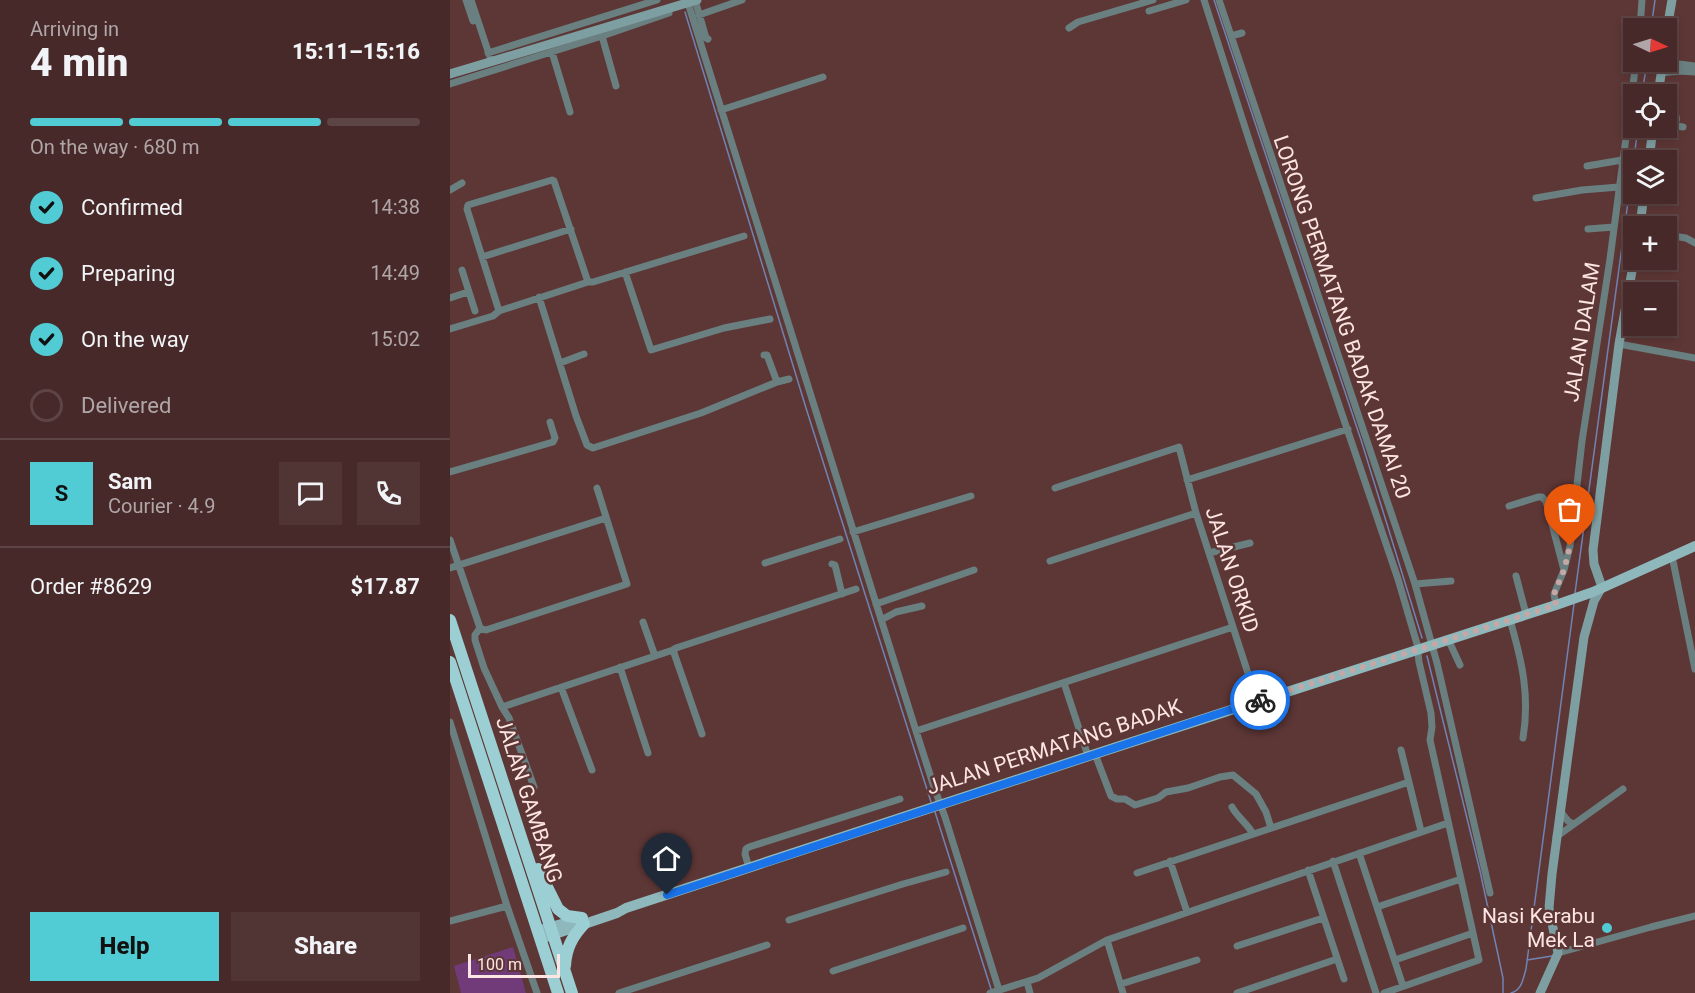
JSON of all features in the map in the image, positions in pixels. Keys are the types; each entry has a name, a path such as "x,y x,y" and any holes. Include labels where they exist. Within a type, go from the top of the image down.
{"highway":[{"name":"JALAN GAMBANG","path":"450,620 572,993"},
{"name":"JALAN GAMBANG","path":"450,662 558,993"},
{"path":"515,819 554,904 563,914 583,921 569,946 565,973"}],"main road":[{"name":"JALAN PERMATANG BADAK","path":"539,935 617,913 626,908 1092,755 1559,604 1695,546"}],"street":[{"path":"466,0 473,21"},
{"path":"471,0 490,58"},
{"path":"450,74 657,0 665,11"},
{"path":"699,15 742,0"},
{"path":"1070,28 1078,21 1153,0"},
{"path":"1149,11 1186,0"},
{"path":"1204,0 1252,149 1398,579 1418,649 1431,713 1430,740 1479,960 1384,993"},
{"name":"LORONG PERMATANG BADAK DAMAI 20","path":"1219,0 1415,584 1432,645 1490,892"},
{"path":"1641,18 1642,0"},
{"path":"1669,18 1672,0"},
{"path":"450,84 602,36 693,1"},
{"path":"693,1 708,39"},
{"path":"693,1 720,110 999,991 1049,973 1107,940 1448,823"},
{"path":"490,58 665,11"},
{"path":"1231,36 1242,33"},
{"path":"602,36 616,86"},
{"path":"552,52 570,112"},
{"path":"1677,64 1695,66"},
{"name":"JALAN DALAM","path":"1559,604 1554,594 1564,570 1570,546 1583,430 1635,72"},
{"path":"1659,84 1661,73 1695,72"},
{"path":"720,110 823,77"},
{"path":"1677,126 1683,127"},
{"path":"1587,166 1622,160"},
{"path":"499,310 467,209 468,205 552,180 556,183 588,282"},
{"path":"450,190 462,183"},
{"path":"1536,198 1582,190 1619,188"},
{"path":"1588,229 1614,227"},
{"path":"482,257 571,229"},
{"path":"450,329 493,316 499,310 539,297 744,236"},
{"path":"1677,236 1695,243"},
{"path":"462,270 475,310"},
{"path":"625,272 651,351 724,328 770,319"},
{"path":"450,298 468,292"},
{"path":"539,297 576,416 587,445 593,448 701,412 789,379"},
{"path":"1540,993 1558,953 1550,908 1556,837 1584,637 1594,601 1602,587 1594,564 1593,550 1623,327"},
{"path":"1619,344 1695,358"},
{"path":"560,363 585,354"},
{"path":"764,355 767,355 777,382"},
{"path":"450,472 553,442 555,438 550,422"},
{"path":"1187,480 1348,429"},
{"name":"JALAN ORKID","path":"1055,488 1179,447 1196,513 1257,701"},
{"path":"480,628 490,630 627,584 597,488"},
{"path":"853,532 971,496"},
{"path":"1509,506 1538,497 1546,501 1564,570"},
{"path":"1050,561 1196,513"},
{"path":"450,568 606,518"},
{"path":"765,563 840,539"},
{"path":"450,540 480,628"},
{"path":"1209,554 1250,543"},
{"path":"1672,556 1695,669"},
{"path":"832,564 835,565 842,594"},
{"path":"876,604 974,570"},
{"path":"1516,576 1526,615"},
{"path":"1415,584 1451,581"},
{"path":"502,707 856,589"},
{"path":"881,620 896,612 922,606"},
{"path":"1510,620 1522,669 1527,711 1523,738"},
{"path":"643,622 655,656"},
{"path":"916,730 1233,627"},
{"path":"480,628 475,635 475,640 484,668 509,718 534,787"},
{"path":"1448,639 1460,665"},
{"path":"673,650 702,734"},
{"path":"463,661 480,656"},
{"path":"620,667 648,753"},
{"path":"1064,683 1111,796 1125,799 1135,805 1158,798 1166,792 1233,775 1256,794 1266,812 1271,828"},
{"path":"561,687 592,770"},
{"path":"450,722 507,906 537,993"},
{"path":"1401,750 1421,831"},
{"path":"1137,873 1409,782"},
{"path":"1556,837 1623,789"},
{"path":"748,868 746,849 900,799"},
{"path":"1232,807 1253,834"},
{"path":"1560,811 1568,821 1574,824"},
{"path":"1359,853 1403,987"},
{"path":"1170,861 1187,912"},
{"path":"1333,861 1376,993"},
{"path":"1308,870 1344,979"},
{"path":"789,921 946,872"},
{"path":"1377,907 1461,879"},
{"path":"450,921 507,906"},
{"path":"1558,953 1695,916"},
{"path":"1237,946 1323,918"},
{"path":"833,971 963,928"},
{"path":"1395,960 1473,933"},
{"path":"1107,940 1123,993"},
{"path":"619,993 766,945"},
{"path":"1237,993 1337,959"},
{"path":"1121,984 1197,960"},
{"path":"1027,982 1030,993"}],"shaded area":[{"path":"513,947 526,993 461,993 454,966"}],"waterway":[{"path":"1214,0 1362,443 1422,638"},
{"path":"1652,18 1655,0"},
{"path":"685,12 806,408 931,802"},
{"path":"1644,84 1645,72"},
{"path":"1575,593 1637,138"},
{"path":"1511,993 1520,987 1526,969 1574,604"},
{"path":"1427,656 1480,871 1503,978 1503,993"},
{"path":"935,812 991,989"},
{"path":"1527,960 1552,956"}],"way so far":[{"path":"1260,700 1556,605 1554,594 1568,558 1570,546"}],"place":[{"name":"Nasi Kerabu Mek La","path":"1607,928"}],"route":[{"path":"667,895 1260,700"}]}
